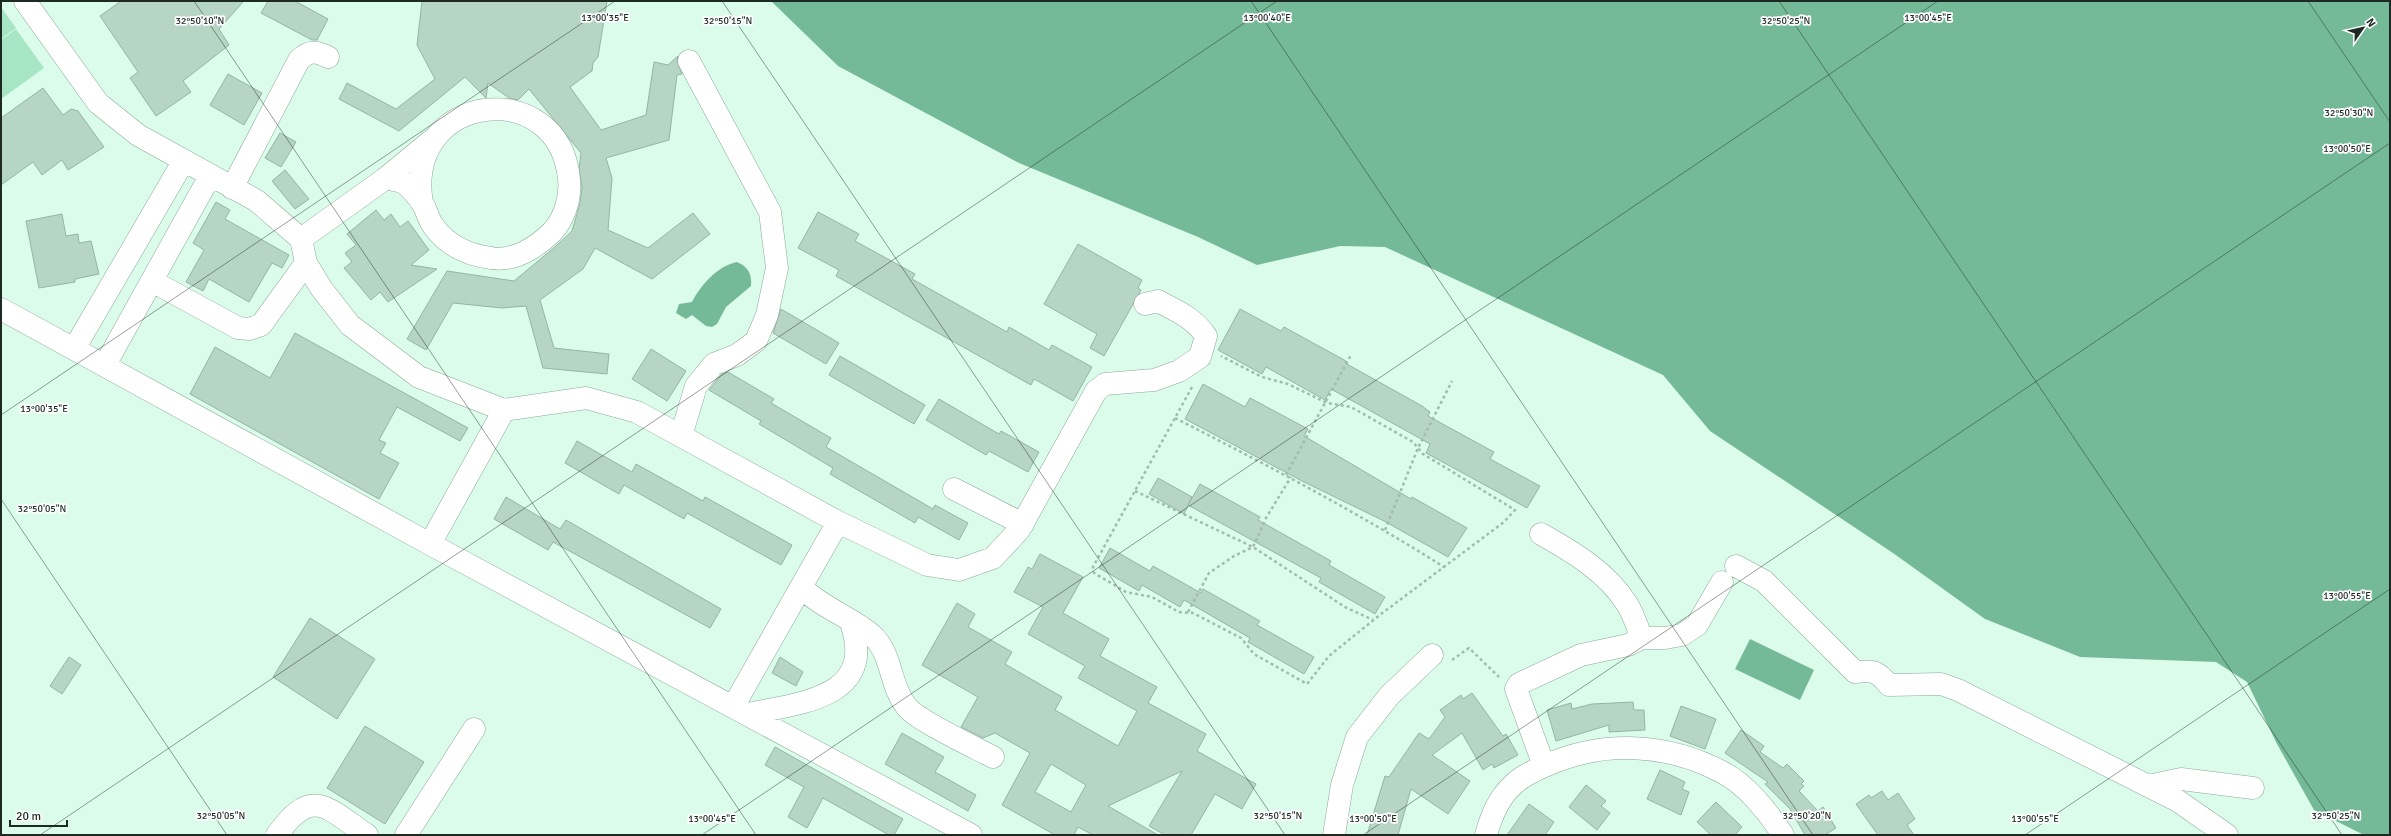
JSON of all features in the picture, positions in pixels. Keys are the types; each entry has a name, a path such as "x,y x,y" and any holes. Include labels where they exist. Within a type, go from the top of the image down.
{"street":[{"path":"25,1 98,103 138,135 184,162 257,201 301,239 306,263 321,288 350,325 419,377 504,410 586,398 637,412 838,522 927,565 959,570 993,558 1023,524 1096,391 1105,384 1154,380 1179,371 1200,357 1206,336 1200,327 1189,317 1158,301 1144,304"},
{"path":"232,188 299,60 306,53 315,51 328,57"},
{"path":"681,436 696,386 714,364 737,355 756,341 767,315 777,268 770,212 689,62"},
{"path":"301,239 386,178 459,117 484,108 516,111 540,123 557,141 568,164 570,188 564,214 557,226 539,245 516,256 493,259 467,254 452,246 434,227 422,203 404,182 386,178"},
{"path":"422,203 420,186 423,161 435,137"},
{"path":"74,349 184,162"},
{"path":"105,365 210,176"},
{"path":"152,281 238,328 249,329 261,324 306,263"},
{"path":"1,309 430,544 972,835"},
{"path":"430,544 504,410"},
{"path":"954,489 1023,524"},
{"path":"740,710 801,587 838,522"},
{"path":"1541,534 1578,555 1615,588 1628,605 1642,638"},
{"path":"1736,566 1764,581 1855,672 1870,671 1878,673 1889,685 1941,684 1958,690 2178,801 2227,835"},
{"path":"1544,766 1516,689 1518,684 1581,655 1628,645 1642,638 1665,638 1682,635 1697,625 1722,582"},
{"path":"801,587 813,599 871,634 885,650 893,680 906,706 924,720 993,757"},
{"path":"740,710 799,704 840,687 851,675 856,662 857,638 851,623"},
{"path":"1334,835 1342,785 1357,737 1389,696 1432,655"},
{"path":"406,835 474,729"},
{"path":"1486,835 1500,800 1513,784 1544,766 1588,751 1621,747 1684,755 1724,772 1752,796 1772,818 1783,835"},
{"path":"2148,786 2181,779 2203,780 2253,788"},
{"path":"277,835 290,818 306,806 323,806 367,835"}],"path":[{"path":"1194,384 1093,567 1094,573 1126,592 1152,597 1179,612 1193,613 1241,638 1254,654 1307,684 1329,656 1374,620 1504,522 1515,510 1423,454 1413,442 1351,407 1327,402 1288,384 1262,377 1218,354"},
{"path":"1286,475 1327,402 1351,355"},
{"path":"1385,530 1418,448 1452,381"},
{"path":"1175,418 1286,475 1385,530 1444,567"},
{"path":"1188,612 1209,573 1234,556 1253,547 1266,518 1291,478"},
{"path":"1135,491 1253,547 1345,607 1374,620"},
{"path":"1432,655 1446,663 1470,648 1504,681 1516,689"}],"shaded area":[{"path":"771,1 2390,1 2390,834 2364,835 2314,810 2277,744 2247,682 2216,662 2080,657 1985,619 1893,553 1710,431 1663,375 1385,247 1340,246 1257,265 1198,237 1019,163 838,66"},
{"path":"1,7 16,28 1,39"},
{"path":"16,29 44,68 1,99 1,40"},
{"path":"737,262 747,268 751,277 751,286 726,307 717,324 712,327 706,326 692,315 686,319 676,313 679,304 692,302 710,277 730,264"},
{"path":"1750,639 1814,670 1800,700 1735,669"}],"building":[{"path":"121,1 244,1 219,29 229,45 183,81 191,92 156,116 130,78 138,72 100,16"},
{"path":"268,1 295,1 328,19 317,40 312,40 261,13"},
{"path":"422,1 607,1 598,57 593,63 592,71 570,87 601,130 646,115 654,62 668,65 678,56 677,61 682,74 677,75 669,140 606,158 612,178 608,230 648,248 693,213 710,234 652,279 595,248 583,269 540,300 554,348 609,354 607,374 543,368 526,306 502,308 453,303 426,350 407,339 447,271 514,281 555,247 572,231 580,203 582,187 579,169 581,153 529,89 518,100 509,98 488,83 486,98 465,77 399,131 339,99 347,83 396,109 435,79 417,45"},
{"path":"228,74 262,93 244,125 210,105"},
{"path":"43,88 63,115 71,109 78,111 104,147 68,170 62,160 42,175 33,162 1,185 1,118"},
{"path":"280,133 296,142 281,167 265,158"},
{"path":"285,170 309,199 295,209 272,181"},
{"path":"216,202 230,210 225,219 289,255 282,268 272,263 249,302 209,279 203,291 186,282 204,250 193,243"},
{"path":"376,210 384,220 391,214 400,227 408,221 429,250 411,265 437,269 388,302 380,292 371,300 344,268 352,262 345,253 356,245 347,234"},
{"path":"818,212 859,234 855,241 915,274 912,279 1007,332 1009,327 1049,350 1052,345 1092,367 1073,401 1034,379 1031,385 836,276 839,270 798,248"},
{"path":"62,214 66,236 78,234 79,243 91,241 99,274 75,279 75,282 39,288 26,221"},
{"path":"1078,244 1142,280 1138,288 1141,290 1104,356 1090,348 1097,334 1044,304"},
{"path":"781,309 839,343 826,364 773,333"},
{"path":"1240,309 1281,331 1284,327 1346,361 1345,363 1422,406 1430,412 1428,416 1494,452 1490,459 1540,486 1527,508 1426,453 1430,444 1331,389 1325,400 1266,367 1262,374 1218,350"},
{"path":"295,333 468,428 460,441 397,407 379,440 386,443 380,453 399,463 379,499 190,394 215,347 270,378"},
{"path":"651,349 686,371 667,401 632,379"},
{"path":"840,356 925,405 914,424 829,375"},
{"path":"728,372 774,399 771,403 831,438 826,447 933,509 935,505 968,523 959,540 918,517 915,523 830,474 833,468 759,424 761,421 709,390 722,374"},
{"path":"1203,384 1245,407 1250,398 1308,429 1304,436 1411,499 1412,497 1467,528 1448,557 1384,521 1302,481 1185,419"},
{"path":"939,399 999,434 1001,431 1039,452 1028,472 989,451 986,455 926,420"},
{"path":"577,441 632,472 636,464 703,501 705,497 792,545 781,565 687,513 684,519 624,485 619,494 565,463"},
{"path":"1158,478 1192,497 1184,514 1149,494"},
{"path":"1200,484 1260,517 1258,520 1331,561 1329,565 1385,597 1375,614 1319,582 1321,578 1188,505"},
{"path":"506,497 560,529 566,520 721,609 710,628 553,542 548,550 494,519"},
{"path":"1110,548 1150,571 1153,566 1201,593 1203,589 1260,621 1257,625 1314,657 1304,674 1248,642 1250,638 1184,600 1180,607 1142,585 1139,591 1099,568"},
{"path":"1040,554 1083,577 1063,613 1109,639 1100,656 1157,687 1148,703 1206,734 1197,751 1256,784 1242,809 1215,794 1191,835 1165,835 1149,826 1182,771 1108,806 1158,835 1093,835 1078,827 1074,835 1055,835 1002,805 1030,753 995,733 983,738 961,727 978,697 922,665 957,603 975,614 968,627 1012,652 1005,664 1062,697 1055,710 1118,746 1137,711 1078,678 1085,666 1028,634 1043,607 1014,592 1028,567 1032,569","holes":["1051,764 1086,785 1071,812 1035,792"]},
{"path":"310,618 375,659 337,719 273,677"},
{"path":"69,657 81,665 62,694 50,686"},
{"path":"780,657 803,672 796,686 772,673"},
{"path":"1472,693 1503,736 1506,734 1518,755 1494,768 1492,764 1483,770 1462,733 1432,755 1470,781 1448,814 1411,789 1398,835 1367,835 1385,776 1389,777 1419,733 1429,739 1445,717 1440,710 1461,695 1463,699"},
{"path":"1633,702 1634,710 1644,710 1645,730 1609,732 1609,725 1556,741 1547,710 1571,703 1572,709 1592,704"},
{"path":"1681,706 1716,719 1705,749 1670,736"},
{"path":"365,726 424,762 385,824 327,788"},
{"path":"1741,730 1764,746 1760,752 1783,768 1787,764 1804,781 1801,784 1804,786 1799,791 1818,811 1823,807 1836,828 1825,835 1805,835 1790,809 1765,784 1768,782 1725,753"},
{"path":"902,733 944,757 935,772 976,795 968,811 885,764"},
{"path":"775,747 903,819 894,835 889,835 823,798 807,828 788,817 804,787 765,765"},
{"path":"1660,770 1685,782 1682,789 1689,792 1681,815 1647,799"},
{"path":"1586,785 1606,801 1601,806 1610,813 1597,830 1569,807"},
{"path":"1882,791 1888,800 1898,793 1915,819 1907,825 1914,835 1878,835 1856,804 1869,795 1871,798"},
{"path":"1716,802 1742,827 1735,835 1711,835 1697,822"},
{"path":"1529,804 1554,822 1545,835 1507,835"}]}
